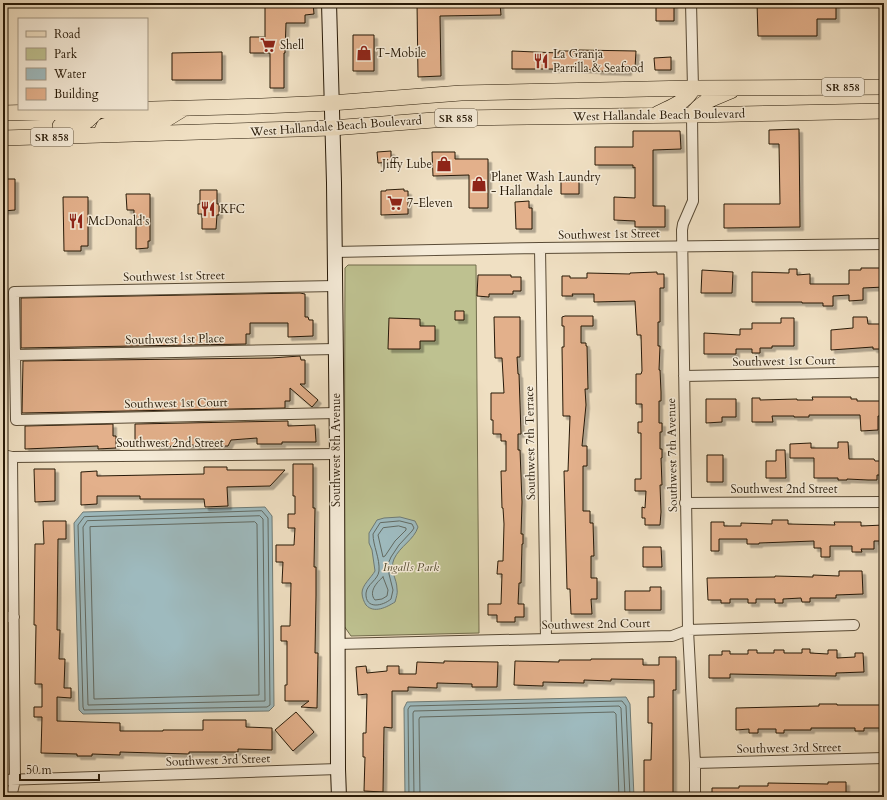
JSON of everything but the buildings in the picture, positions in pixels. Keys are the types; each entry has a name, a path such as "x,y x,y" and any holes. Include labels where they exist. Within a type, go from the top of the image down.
{"main road":[{"name":"West Hallandale Beach Boulevard","path":"148,109 331,103 462,93 693,88 884,87"},
{"path":"652,116 679,104 689,96 693,88"},
{"path":"692,115 697,107 706,101 739,88"},
{"path":"100,136 104,126 115,123 165,120 185,108"},
{"name":"West Hallandale Beach Boulevard","path":"3,113 126,110"},
{"path":"4,138 18,130 36,127 79,126 87,122 97,111"},
{"name":"West Hallandale Beach Boulevard","path":"4,138 332,128 458,118 884,111"}],"street":[{"name":"Southwest 8th Avenue","path":"329,3 336,349 339,797"},
{"path":"691,3 693,88"},
{"name":"Southwest 7th Avenue","path":"692,115 693,202 683,224 682,247 688,630 695,763 695,797"},
{"name":"Southwest 1st Street","path":"334,252 884,244"},
{"name":"Southwest 7th Terrace","path":"540,248 546,638"},
{"name":"Southwest 1st Street","path":"15,355 14,292 335,286"},
{"name":"Southwest 1st Place","path":"15,355 336,349"},
{"name":"Southwest 1st Court","path":"15,355 16,420 336,412"},
{"name":"Southwest 1st Court","path":"684,376 884,372"},
{"name":"Southwest 2nd Street","path":"8,456 337,454"},
{"path":"8,456 14,617 15,780 12,797"},
{"name":"Southwest 2nd Street","path":"685,503 884,502"},
{"path":"3,617 14,617"},
{"name":"Southwest 2nd Court","path":"337,644 672,636 688,630 854,625"},
{"name":"Southwest 3rd Street","path":"695,763 884,758"},
{"name":"Southwest 3rd Street","path":"3,780 338,769"}],"green space":[{"name":"Ingalls Park","path":"348,265 476,265 479,633 351,636 344,626 345,268"}],"water":[{"path":"265,507 272,516 274,706 269,711 83,714 79,710 74,523 83,512"},
{"path":"400,517 415,521 418,527 413,536 394,559 392,567 397,585 397,596 395,602 380,609 369,608 363,599 362,590 375,571 372,550 369,543 369,533 377,520"},
{"path":"626,697 630,704 634,797 405,797 404,708 407,702"}],"place":[{"name":"Shell","path":"268,45"},
{"name":"T-Mobile","path":"364,53"},
{"name":"La Granja Parrilla & Seafood","path":"541,61"},
{"name":"Jiffy Lube","path":"444,164"},
{"name":"Planet Wash Laundry - Hallandale","path":"479,184"},
{"name":"7-Eleven","path":"395,203"},
{"name":"KFC","path":"208,209"},
{"name":"McDonald's","path":"76,221"}]}
